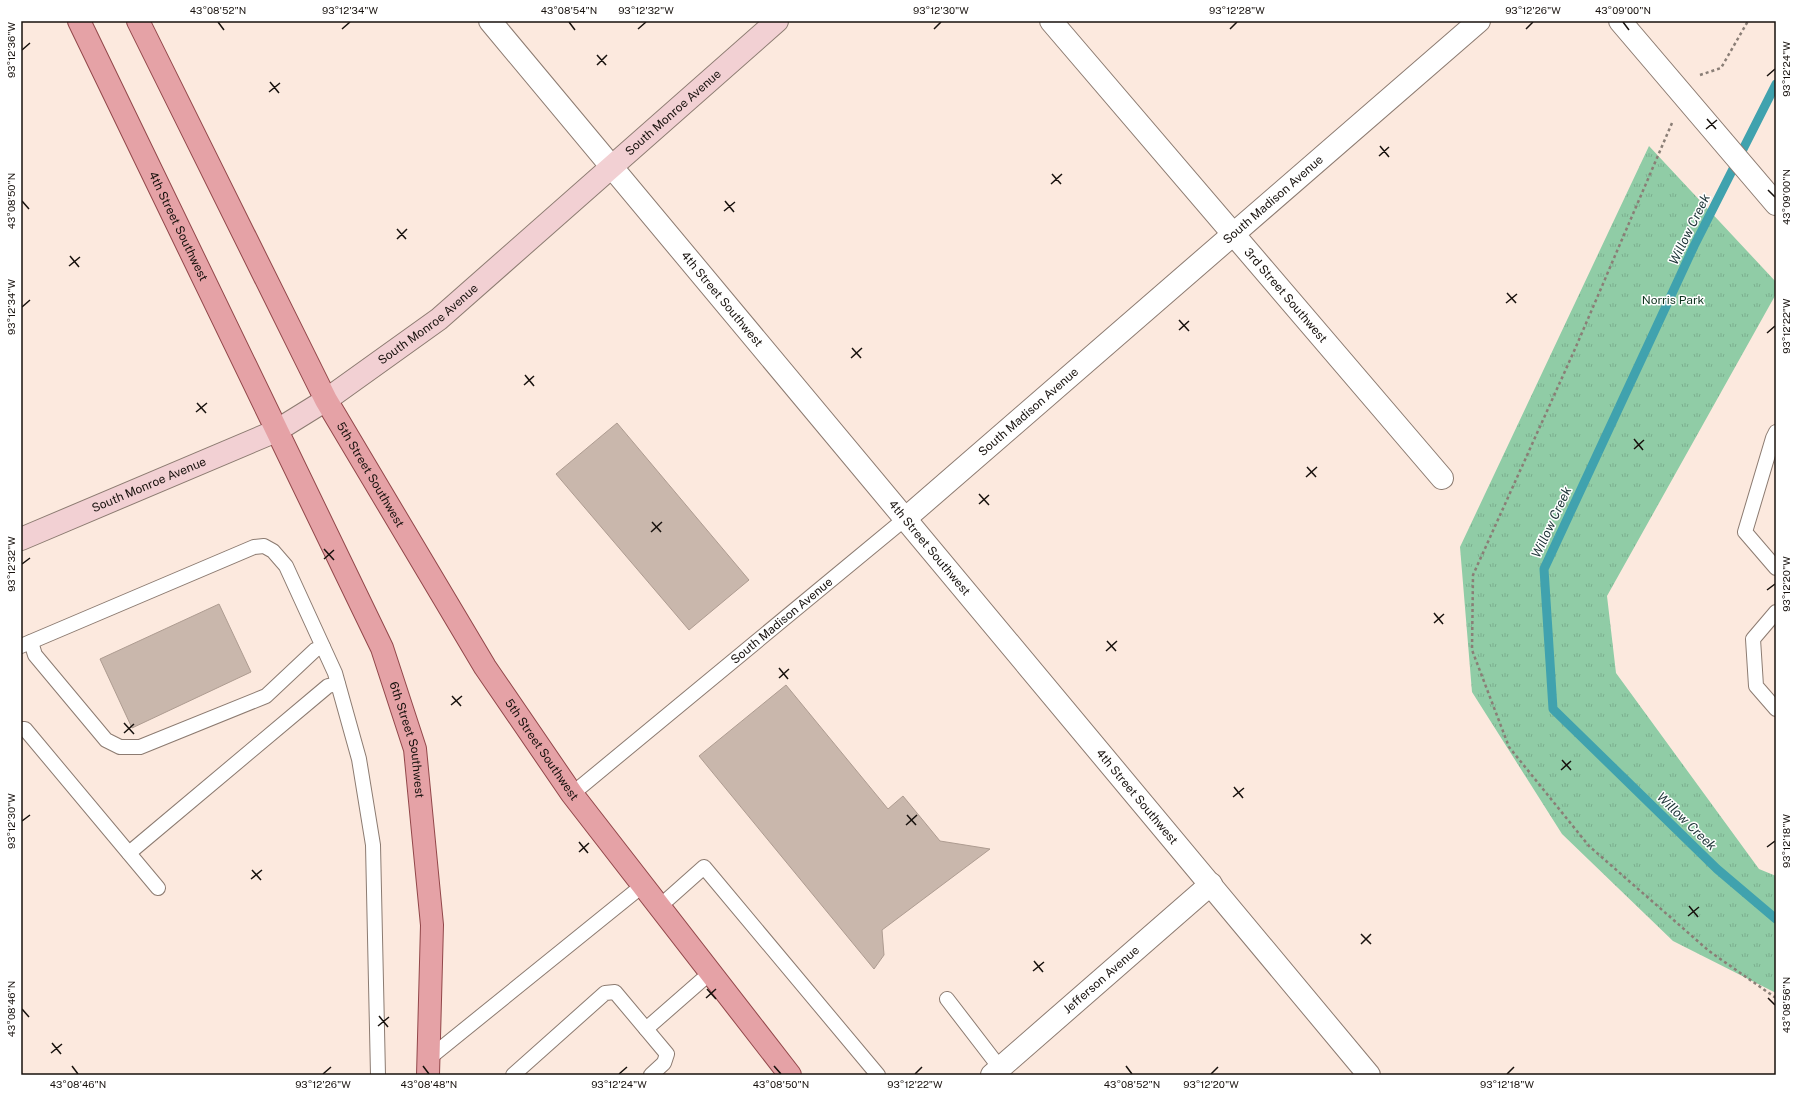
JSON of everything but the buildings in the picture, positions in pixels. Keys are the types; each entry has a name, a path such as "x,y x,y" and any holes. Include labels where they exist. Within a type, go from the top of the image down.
{"main road":[{"name":"4th Street Southwest","path":"80,21 249,370 276,431"},
{"path":"138,21 326,400"},
{"name":"South Monroe Avenue","path":"21,539 276,431 326,400 439,319 777,21"},
{"name":"5th Street Southwest","path":"326,400 485,667 572,794 790,1075"},
{"name":"6th Street Southwest","path":"276,431 382,648 415,749 432,925 428,1067"}],"street":[{"name":"4th Street Southwest","path":"490,21 1369,1075"},
{"name":"3rd Street Southwest","path":"1051,21 1442,478"},
{"name":"South Madison Avenue","path":"906,518 1479,21"},
{"path":"1620,21 1776,204"},
{"name":"Jefferson Avenue","path":"996,1071 1211,884"}],"lane":[{"path":"1776,432 1745,532 1776,568"},
{"name":"South Madison Avenue","path":"572,794 906,518"},
{"path":"323,647 315,650 266,696 140,748 120,747 106,740 26,644 254,547 264,546 272,551 286,566 335,673 359,759 373,845 378,1075"},
{"path":"1776,612 1754,639 1756,686 1776,709"},
{"path":"129,853 328,686 338,684"},
{"path":"21,729 25,729 158,888"},
{"path":"659,907 704,867 878,1075"},
{"path":"428,1067 642,886"},
{"path":"646,1029 710,973"},
{"path":"513,1075 605,993 615,992 667,1054 664,1063 651,1075"},
{"path":"946,999 996,1071"}],"path":[{"path":"1748,21 1721,68 1700,75 1687,100 1673,119 1575,349 1473,575 1472,650 1509,747 1589,846 1709,951 1776,998"}],"green space":[{"name":"Norris Park","path":"1649,146 1776,282 1776,294 1607,596 1616,673 1759,869 1776,876 1776,993 1673,941 1562,834 1472,692 1460,547"}],"waterway":[{"name":"Willow Creek","path":"1776,84 1694,246 1544,569 1553,709 1717,869 1776,919"}]}
